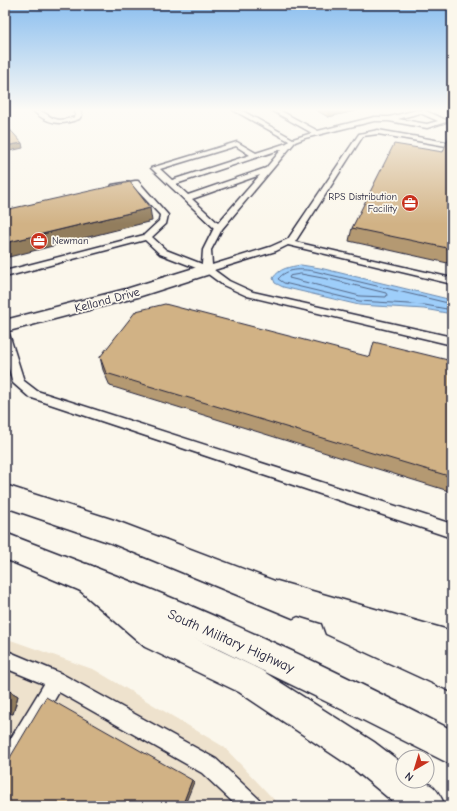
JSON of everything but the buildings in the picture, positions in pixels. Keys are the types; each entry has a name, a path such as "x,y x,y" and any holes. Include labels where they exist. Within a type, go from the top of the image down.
{"main road":[{"name":"Kelland Drive","path":"5,326 96,304 155,287 207,269"},
{"path":"5,496 114,532 278,596 452,676"},
{"name":"South Military Highway","path":"5,546 87,578 227,637 343,692 452,748"},
{"path":"87,578 156,636 250,681 362,754 427,806"},
{"path":"278,596 452,647"}],"lane":[{"path":"218,228 155,168 224,148"},
{"path":"243,148 256,156"},
{"path":"170,183 279,148"},
{"path":"207,269 207,250 218,228 288,148"},
{"path":"207,269 273,249 291,241 353,148"},
{"path":"186,198 268,170"},
{"path":"5,274 147,237 163,222 164,215 135,183 104,190"},
{"path":"147,237 163,252 207,269 226,283 250,294 452,341"},
{"path":"288,243 452,281"},
{"path":"5,337 20,383 33,394 452,530"},
{"path":"5,659 56,680 209,766 252,806"},
{"path":"5,766 56,680"}],"shaded area":[{"path":"5,638 95,670 224,747 280,806 5,806"}],"water":[{"path":"301,265 320,268 452,300 452,314 424,309 359,305 283,287 275,283 273,278 279,272 289,267"}],"place":[{"name":"RPS Distribution Facility","path":"410,203"},
{"name":"Newman","path":"39,241"}]}
